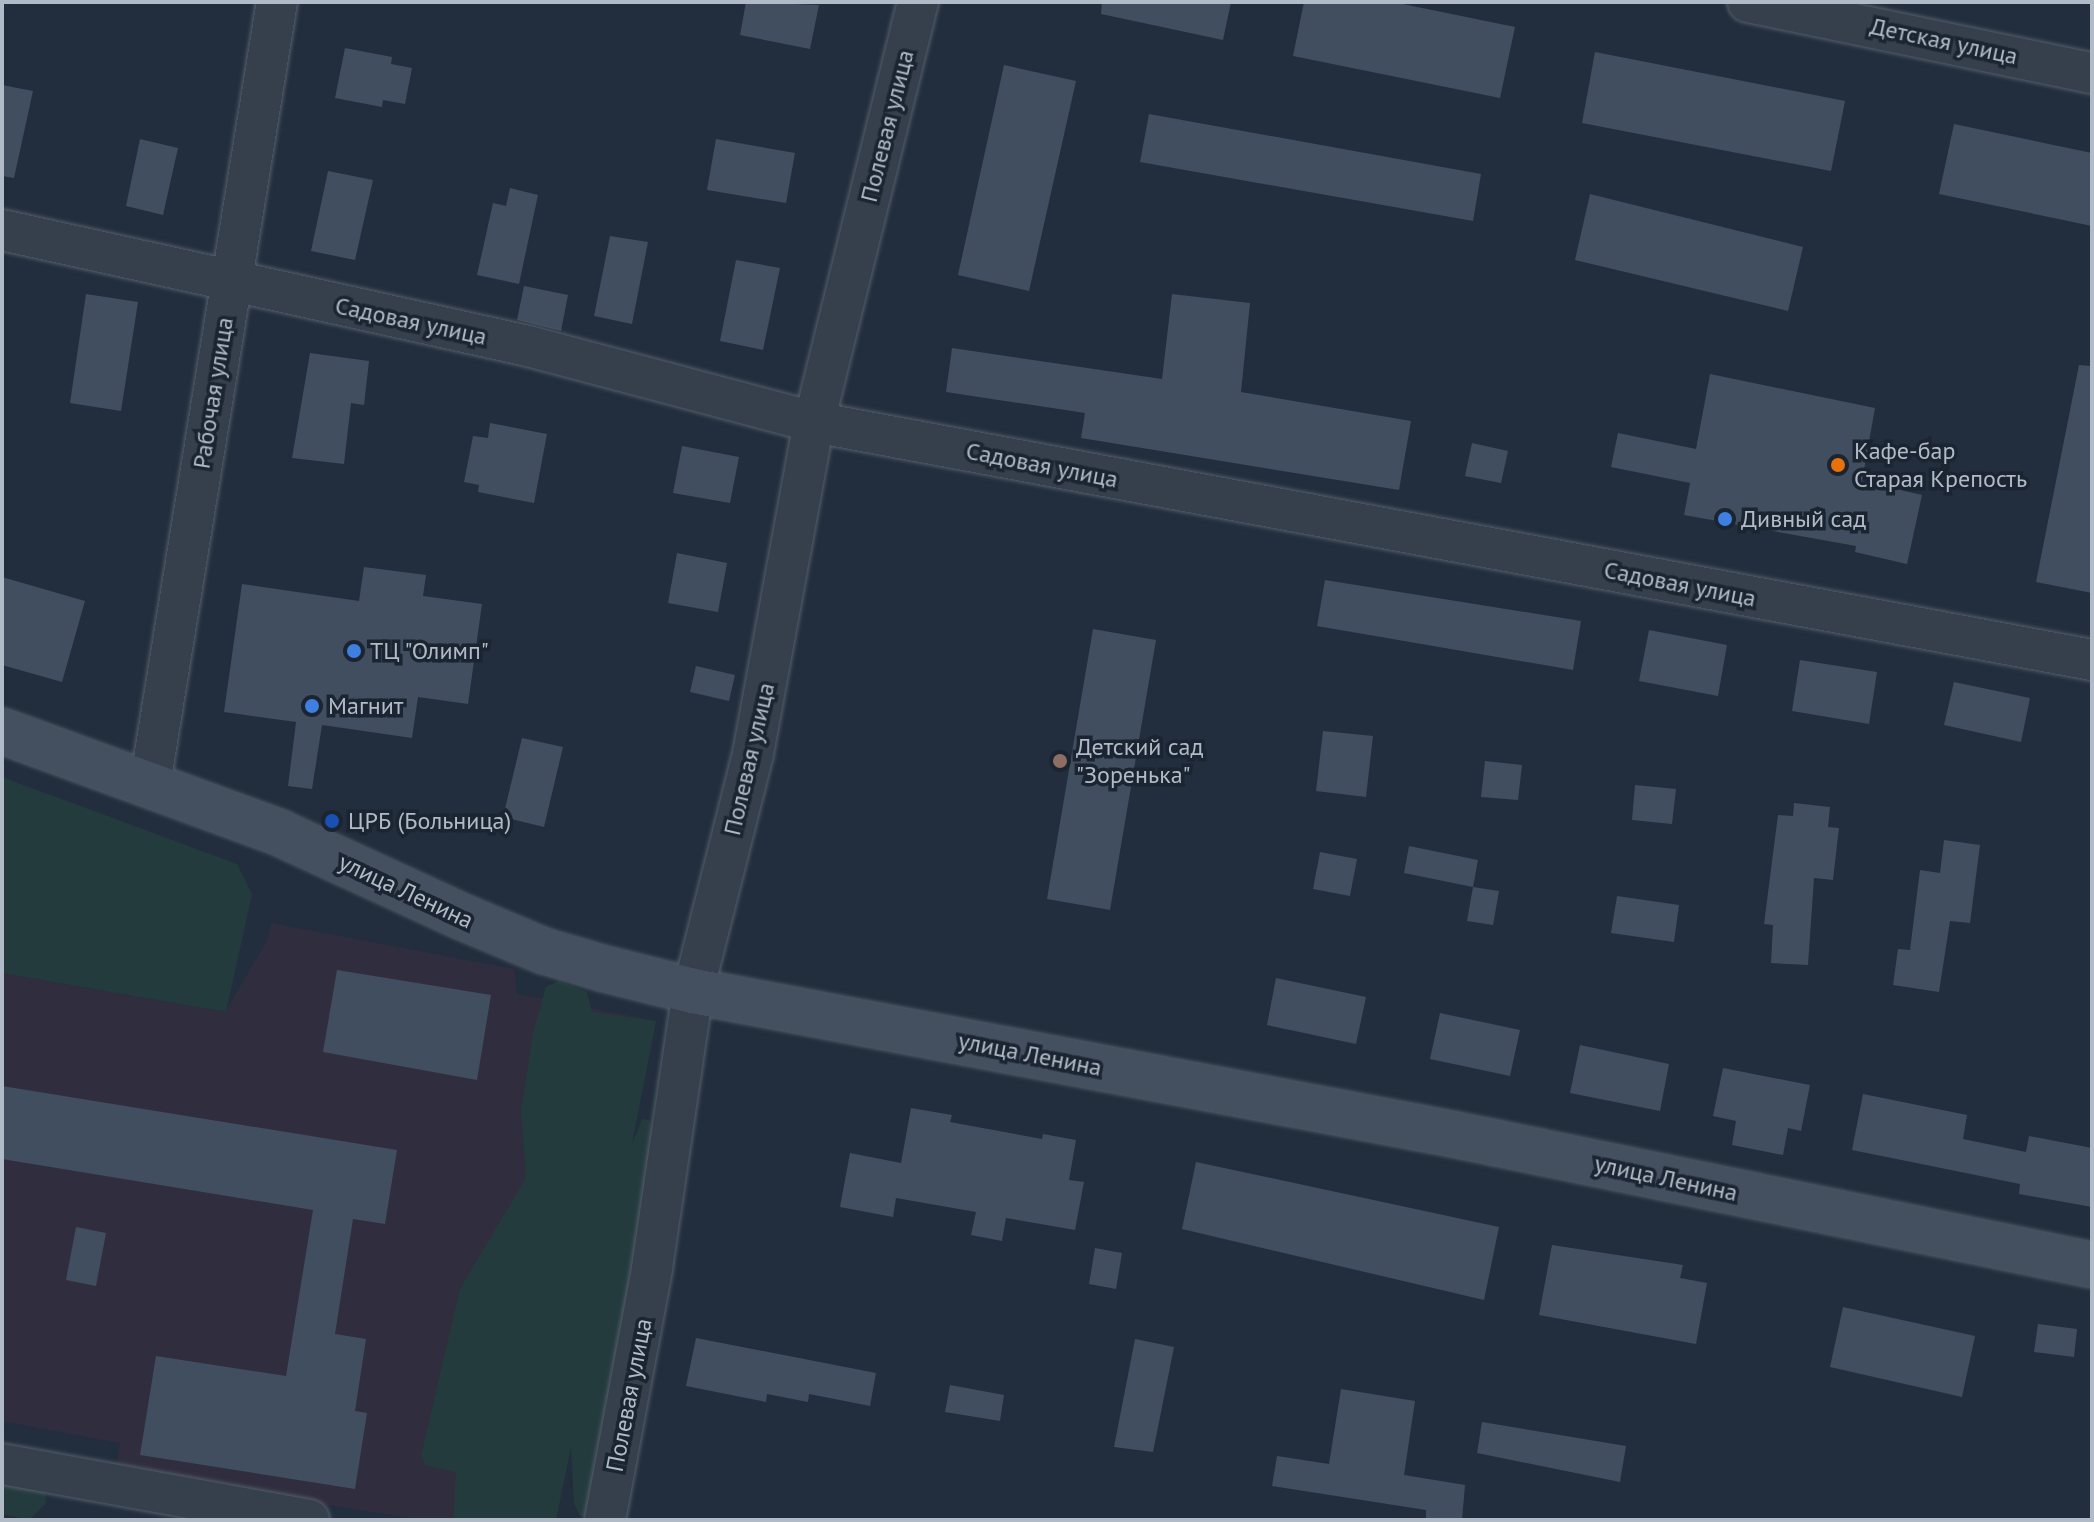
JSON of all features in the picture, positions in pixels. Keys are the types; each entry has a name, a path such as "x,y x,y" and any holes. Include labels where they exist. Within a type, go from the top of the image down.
{"street":[{"name":"Рабочая улица","path":"150,784 277,2"},
{"name":"Полевая улица","path":"605,1520 652,1268 693,991 753,754 814,422 918,2"},
{"name":"Детская улица","path":"1748,2 2092,73"},
{"name":"Садовая улица","path":"2,230 230,284 528,346 814,422 2092,660"},
{"name":"улица Ленина","path":"2,731 280,833 544,951 693,991 1452,1134 2092,1265"},
{"path":"2,1464 309,1520"}],"shaded area":[{"path":"271,923 514,969 517,994 656,1021 556,1520 423,1520 116,1471 120,1443 2,1421 2,973 225,1012 267,941"}],"green space":[{"path":"2,777 237,864 252,894 226,1012 2,973"},
{"path":"559,981 587,992 592,1012 656,1021 632,1144 642,1119 649,1120 658,1143 588,1516 580,1516 574,1504 571,1447 556,1520 453,1520 456,1472 425,1465 421,1456 460,1289 526,1178 521,1112 533,1034 546,987"},
{"path":"2,1481 45,1492 46,1503 29,1520 2,1514"}],"building":[{"path":"746,2 819,5 810,49 740,35"},
{"path":"1102,2 1231,2 1223,40 1101,14"},
{"path":"1304,2 1393,2 1515,27 1500,98 1293,56"},
{"path":"345,48 392,57 391,64 412,68 405,104 383,100 382,107 335,98"},
{"path":"1595,52 1845,101 1831,171 1582,123"},
{"path":"1004,65 1076,81 1029,291 958,275"},
{"path":"2,85 33,91 14,178 2,176"},
{"path":"1149,114 1481,174 1473,221 1140,162"},
{"path":"1954,124 2092,153 2092,226 1939,194"},
{"path":"140,139 178,148 163,215 126,206"},
{"path":"716,139 795,153 786,203 707,190"},
{"path":"328,171 373,180 355,260 311,251"},
{"path":"510,188 538,195 519,284 477,275 493,203 506,206"},
{"path":"1590,194 1803,247 1788,311 1575,260"},
{"path":"610,236 648,242 632,324 594,316"},
{"path":"736,260 780,268 763,350 720,341"},
{"path":"524,286 568,295 561,331 517,320"},
{"path":"86,294 138,302 121,411 70,403"},
{"path":"1172,294 1250,303 1241,392 1411,421 1399,490 1081,438 1085,413 946,392 952,348 1162,379"},
{"path":"310,353 369,361 364,405 351,403 344,464 292,458"},
{"path":"2079,365 2092,366 2092,593 2036,582"},
{"path":"1710,374 1875,408 1862,481 1922,495 1907,564 1855,552 1856,546 1684,515 1690,483 1611,467 1618,433 1696,449"},
{"path":"490,423 547,434 534,503 478,492 479,485 464,482 473,436 488,438"},
{"path":"1472,443 1508,451 1501,483 1465,476"},
{"path":"682,446 739,457 730,503 673,493"},
{"path":"677,553 727,563 718,612 668,603"},
{"name":"ТЦ \"Олимп\"","path":"364,567 426,575 423,596 482,604 468,704 418,697 412,738 322,725 312,789 288,786 296,722 224,712 242,584 359,601"},
{"path":"2,577 85,601 62,682 2,665"},
{"path":"1325,580 1581,621 1573,670 1317,626"},
{"path":"1093,629 1156,640 1110,910 1047,899"},
{"path":"1649,630 1727,645 1718,696 1639,681"},
{"path":"1800,660 1877,672 1869,724 1792,711"},
{"path":"696,666 735,675 729,701 690,692"},
{"path":"1954,682 2030,698 2021,742 1944,725"},
{"path":"1323,731 1373,736 1366,797 1316,791"},
{"path":"522,738 563,747 544,827 503,817"},
{"path":"1485,761 1522,765 1518,800 1481,797"},
{"path":"1635,785 1676,789 1672,824 1632,820"},
{"path":"1794,803 1830,807 1828,827 1839,828 1833,880 1814,878 1808,965 1771,963 1773,925 1764,924 1778,815 1793,816"},
{"path":"1944,840 1980,845 1970,923 1950,921 1939,992 1893,985 1898,949 1910,950 1920,870 1940,873"},
{"path":"1409,846 1478,860 1473,887 1404,873"},
{"path":"1320,852 1357,859 1350,896 1313,889"},
{"path":"1473,887 1499,891 1493,925 1467,921"},
{"path":"1617,896 1679,905 1674,942 1611,933"},
{"path":"337,970 491,995 477,1080 323,1052"},
{"path":"1276,978 1366,997 1356,1044 1267,1025"},
{"path":"1440,1013 1520,1030 1510,1076 1430,1059"},
{"path":"1580,1045 1669,1064 1660,1111 1570,1093"},
{"path":"1723,1068 1810,1085 1801,1131 1788,1128 1783,1155 1732,1145 1736,1121 1713,1116"},
{"path":"2,1086 397,1150 385,1224 353,1219 335,1334 366,1339 355,1411 367,1413 355,1489 140,1455 156,1356 286,1376 313,1210 2,1159"},
{"path":"1863,1094 1967,1115 1963,1139 2026,1152 2029,1136 2092,1148 2092,1207 2019,1194 2020,1184 1852,1150"},
{"path":"911,1108 952,1115 950,1122 1042,1139 1043,1134 1076,1140 1069,1180 1084,1182 1075,1230 1006,1218 1002,1241 971,1235 976,1212 896,1198 893,1217 840,1207 850,1153 901,1163"},
{"path":"1196,1162 1499,1227 1484,1300 1182,1229"},
{"path":"76,1227 106,1233 96,1286 66,1280"},
{"path":"1552,1245 1683,1265 1680,1278 1707,1283 1696,1344 1539,1315"},
{"path":"1095,1248 1122,1253 1116,1289 1089,1284"},
{"path":"1843,1307 1975,1336 1962,1397 1830,1367"},
{"path":"2038,1324 2077,1329 2074,1357 2034,1352"},
{"path":"696,1338 876,1373 870,1406 809,1394 808,1402 767,1394 766,1402 686,1386"},
{"path":"1135,1339 1174,1347 1153,1452 1114,1447"},
{"path":"950,1385 1004,1395 1000,1421 945,1412"},
{"path":"1341,1389 1415,1401 1404,1475 1465,1485 1462,1520 1426,1520 1426,1510 1272,1486 1277,1456 1329,1464"},
{"path":"1482,1422 1626,1446 1620,1482 1477,1453"}],"place":[{"name":"Кафе-бар Старая Крепость","path":"1838,465"},
{"name":"Дивный сад","path":"1725,519"},
{"name":"ТЦ \"Олимп\"","path":"354,651"},
{"name":"Магнит","path":"312,706"},
{"name":"Детский сад \"Зоренька\"","path":"1060,761"},
{"name":"ЦРБ (Больница)","path":"332,821"}]}
